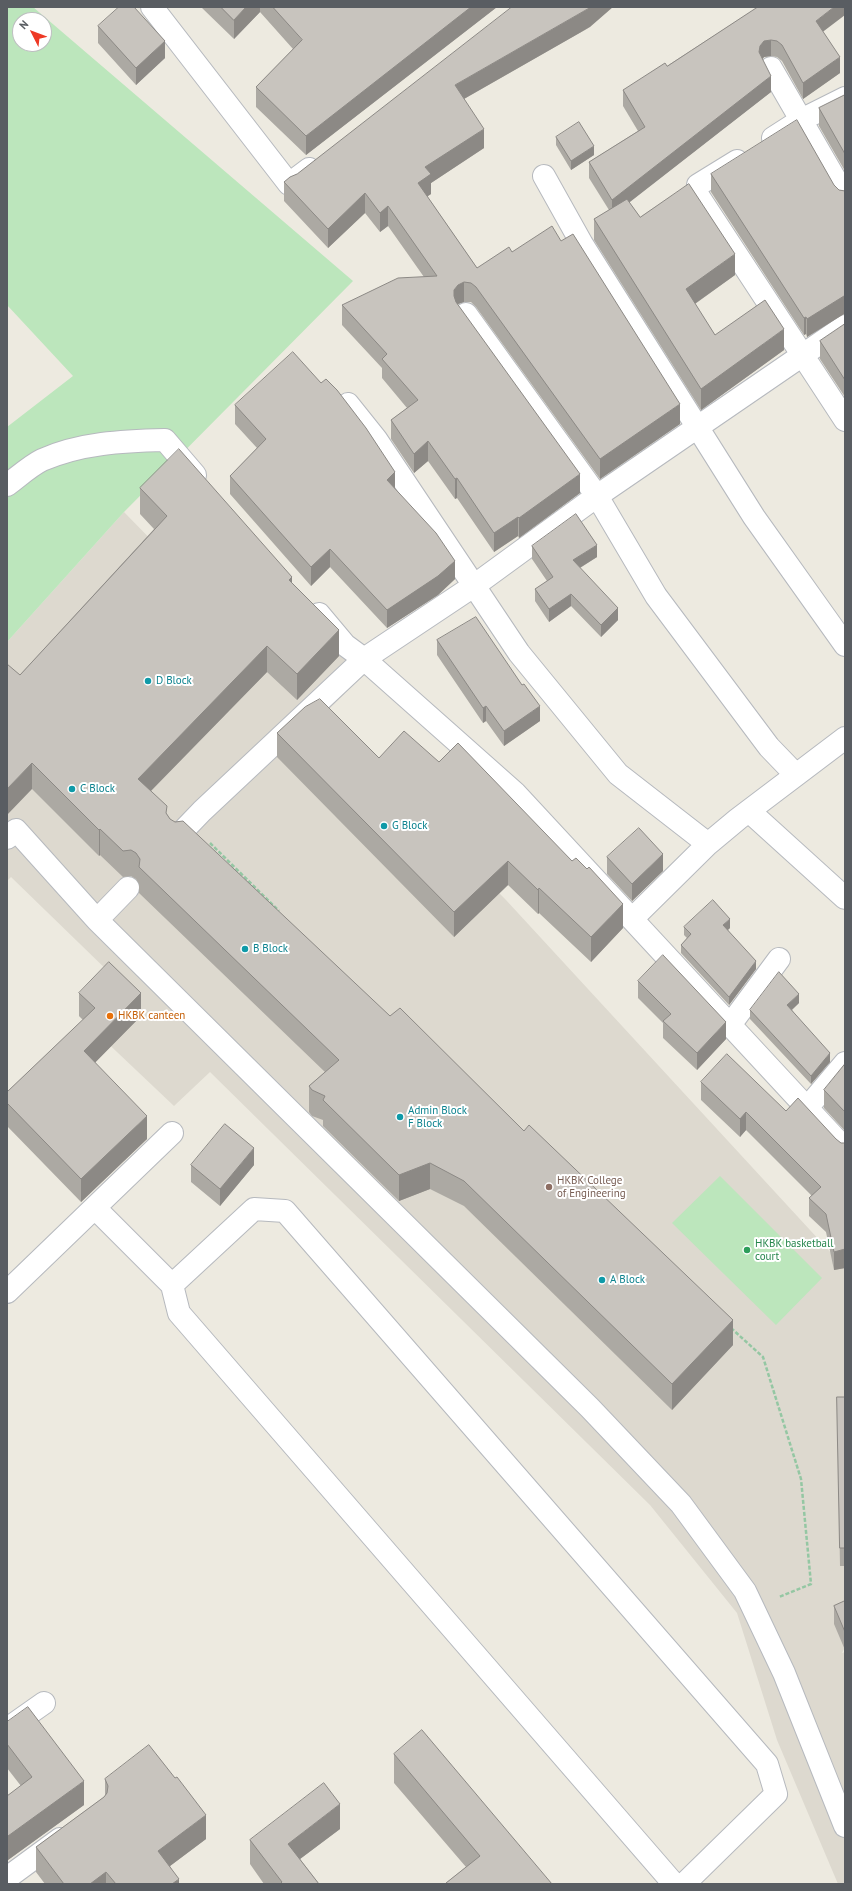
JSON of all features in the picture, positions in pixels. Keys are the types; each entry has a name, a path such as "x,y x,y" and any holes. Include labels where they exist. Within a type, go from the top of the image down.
{"street":[{"path":"152,7 289,184 326,156"},
{"path":"771,68 845,196"},
{"path":"845,98 801,120 698,185 697,194 845,420"},
{"path":"544,176 582,244 754,517 845,645"},
{"path":"466,314 597,496 656,596 769,746 796,775"},
{"path":"178,836 202,810 364,659 475,585 597,496 845,326"},
{"path":"348,404 376,439 519,653 618,774 708,844"},
{"path":"7,485 40,461 80,446 127,441 165,440 206,487"},
{"path":"304,597 345,645 364,659 515,793 845,1149"},
{"path":"632,919 708,844 845,738"},
{"path":"749,811 841,888"},
{"path":"7,838 16,830 97,920 590,1408 680,1504 745,1591 784,1673 845,1826"},
{"path":"97,920 128,888"},
{"path":"730,1025 779,959"},
{"path":"807,1108 845,1063"},
{"path":"7,1292 172,1133"},
{"path":"95,1208 172,1285 179,1313 674,1884"},
{"path":"172,1285 254,1209 286,1212 767,1764 776,1794 684,1884"},
{"path":"7,1729 44,1703"},
{"path":"12,1876 78,1825"}],"path":[{"path":"208,842 283,915"},
{"path":"729,1327 763,1358 801,1479 811,1584 752,1607"}],"shaded area":[{"name":"HKBK College of Engineering","path":"124,512 298,690 345,645 368,671 323,715 506,900 845,1268 845,1647 842,1653 845,1652 845,1884 838,1884 777,1740 737,1613 650,1505 210,1072 174,1106 79,1016 114,977 11,877 7,881 7,642"}],"green space":[{"path":"7,7 33,7 39,12 12,12 12,52 52,52 52,23 353,281 124,512 7,642 7,427 73,376 7,305"},
{"name":"HKBK basketball court","path":"720,1176 822,1278 776,1325 672,1223"}],"building":[{"path":"119,7 134,7 165,41 136,68 98,26"},
{"path":"221,7 246,7 234,20"},
{"path":"273,7 471,7 306,136 256,87 302,40"},
{"path":"512,7 591,7 455,85 484,129 425,167 431,174 418,183 477,268 509,247 512,252 552,226 561,241 573,234 680,404 600,459 476,287 471,283 464,282 458,285 454,290 456,302 580,474 519,518 518,517 494,533 457,478 455,479 428,441 414,454 391,420 418,400 382,359 387,354 342,305 398,278 437,276 388,206 380,213 365,193 328,229 284,182 297,174"},
{"path":"758,7 834,7 816,21 840,57 803,83 782,45 777,41 764,41 760,46 759,52 771,76 612,200 589,162 645,127 623,90 665,63 667,66"},
{"path":"845,95 845,154 819,108"},
{"path":"797,120 834,185 839,190 845,191 845,296 807,319 806,317 804,318 711,174"},
{"path":"579,122 594,146 571,161 556,137"},
{"path":"689,184 735,254 686,289 715,335 765,300 784,329 701,389 594,219 627,199 640,217"},
{"path":"845,324 845,380 820,341"},
{"path":"293,352 321,383 326,379 337,390 366,428 395,472 387,480 436,533 455,561 438,576 387,610 330,549 311,567 230,476 266,439 235,405"},
{"path":"179,449 292,577 289,580 339,630 297,674 267,646 138,779 167,806 166,813 170,819 175,822 183,821 390,1016 400,1008 524,1131 529,1125 733,1320 672,1384 464,1181 430,1163 399,1175 323,1100 325,1096 312,1090 309,1086 339,1060 139,867 140,859 136,853 131,850 123,851 100,829 99,830 32,763 7,789 7,664 20,675 167,516 140,488"},
{"path":"576,514 597,545 573,560 618,608 601,625 571,594 549,609 535,589 553,577 532,546"},
{"path":"476,617 522,685 524,684 540,706 504,731 486,706 483,708 437,640"},
{"path":"320,699 379,758 404,731 439,762 458,743 572,861 576,858 587,869 589,867 623,904 591,937 508,861 454,912 277,733 305,707"},
{"path":"639,828 663,854 632,884 607,857"},
{"path":"713,900 730,919 723,925 756,961 729,997 681,945 691,934 684,927"},
{"path":"663,955 726,1022 697,1053 663,1021 671,1014 638,981"},
{"path":"109,962 141,993 84,1051 147,1116 81,1179 7,1103 7,1092 95,1008 79,993"},
{"path":"779,972 799,994 787,1005 830,1053 811,1076 750,1010"},
{"path":"727,1054 786,1111 798,1098 836,1139 841,1143 845,1143 845,1249 834,1252 826,1214 809,1198 821,1187 746,1112 740,1119 701,1082"},
{"path":"845,1064 845,1112 824,1090"},
{"path":"225,1124 254,1148 220,1189 191,1165"},
{"path":"837,1397 845,1397 845,1548 840,1548"},
{"path":"845,1601 845,1632 834,1606"},
{"path":"28,1707 84,1781 8,1836 7,1796 32,1777 7,1744 7,1722"},
{"path":"422,1730 552,1884 446,1883 480,1856 394,1754"},
{"path":"149,1745 175,1778 177,1777 206,1815 158,1851 179,1879 172,1884 116,1884 106,1872 90,1884 64,1884 36,1847 104,1797 107,1793 108,1786 105,1779"},
{"path":"324,1783 340,1804 288,1844 319,1884 280,1884 282,1882 250,1840"}],"place":[{"name":"D Block","path":"148,681"},
{"name":"C Block","path":"72,789"},
{"name":"G Block","path":"384,826"},
{"name":"B Block","path":"245,949"},
{"name":"HKBK canteen","path":"110,1016"},
{"name":"Admin Block F Block","path":"400,1117"},
{"name":"HKBK College of Engineering","path":"549,1187"},
{"name":"HKBK basketball court","path":"747,1250"},
{"name":"A Block","path":"602,1280"}]}
